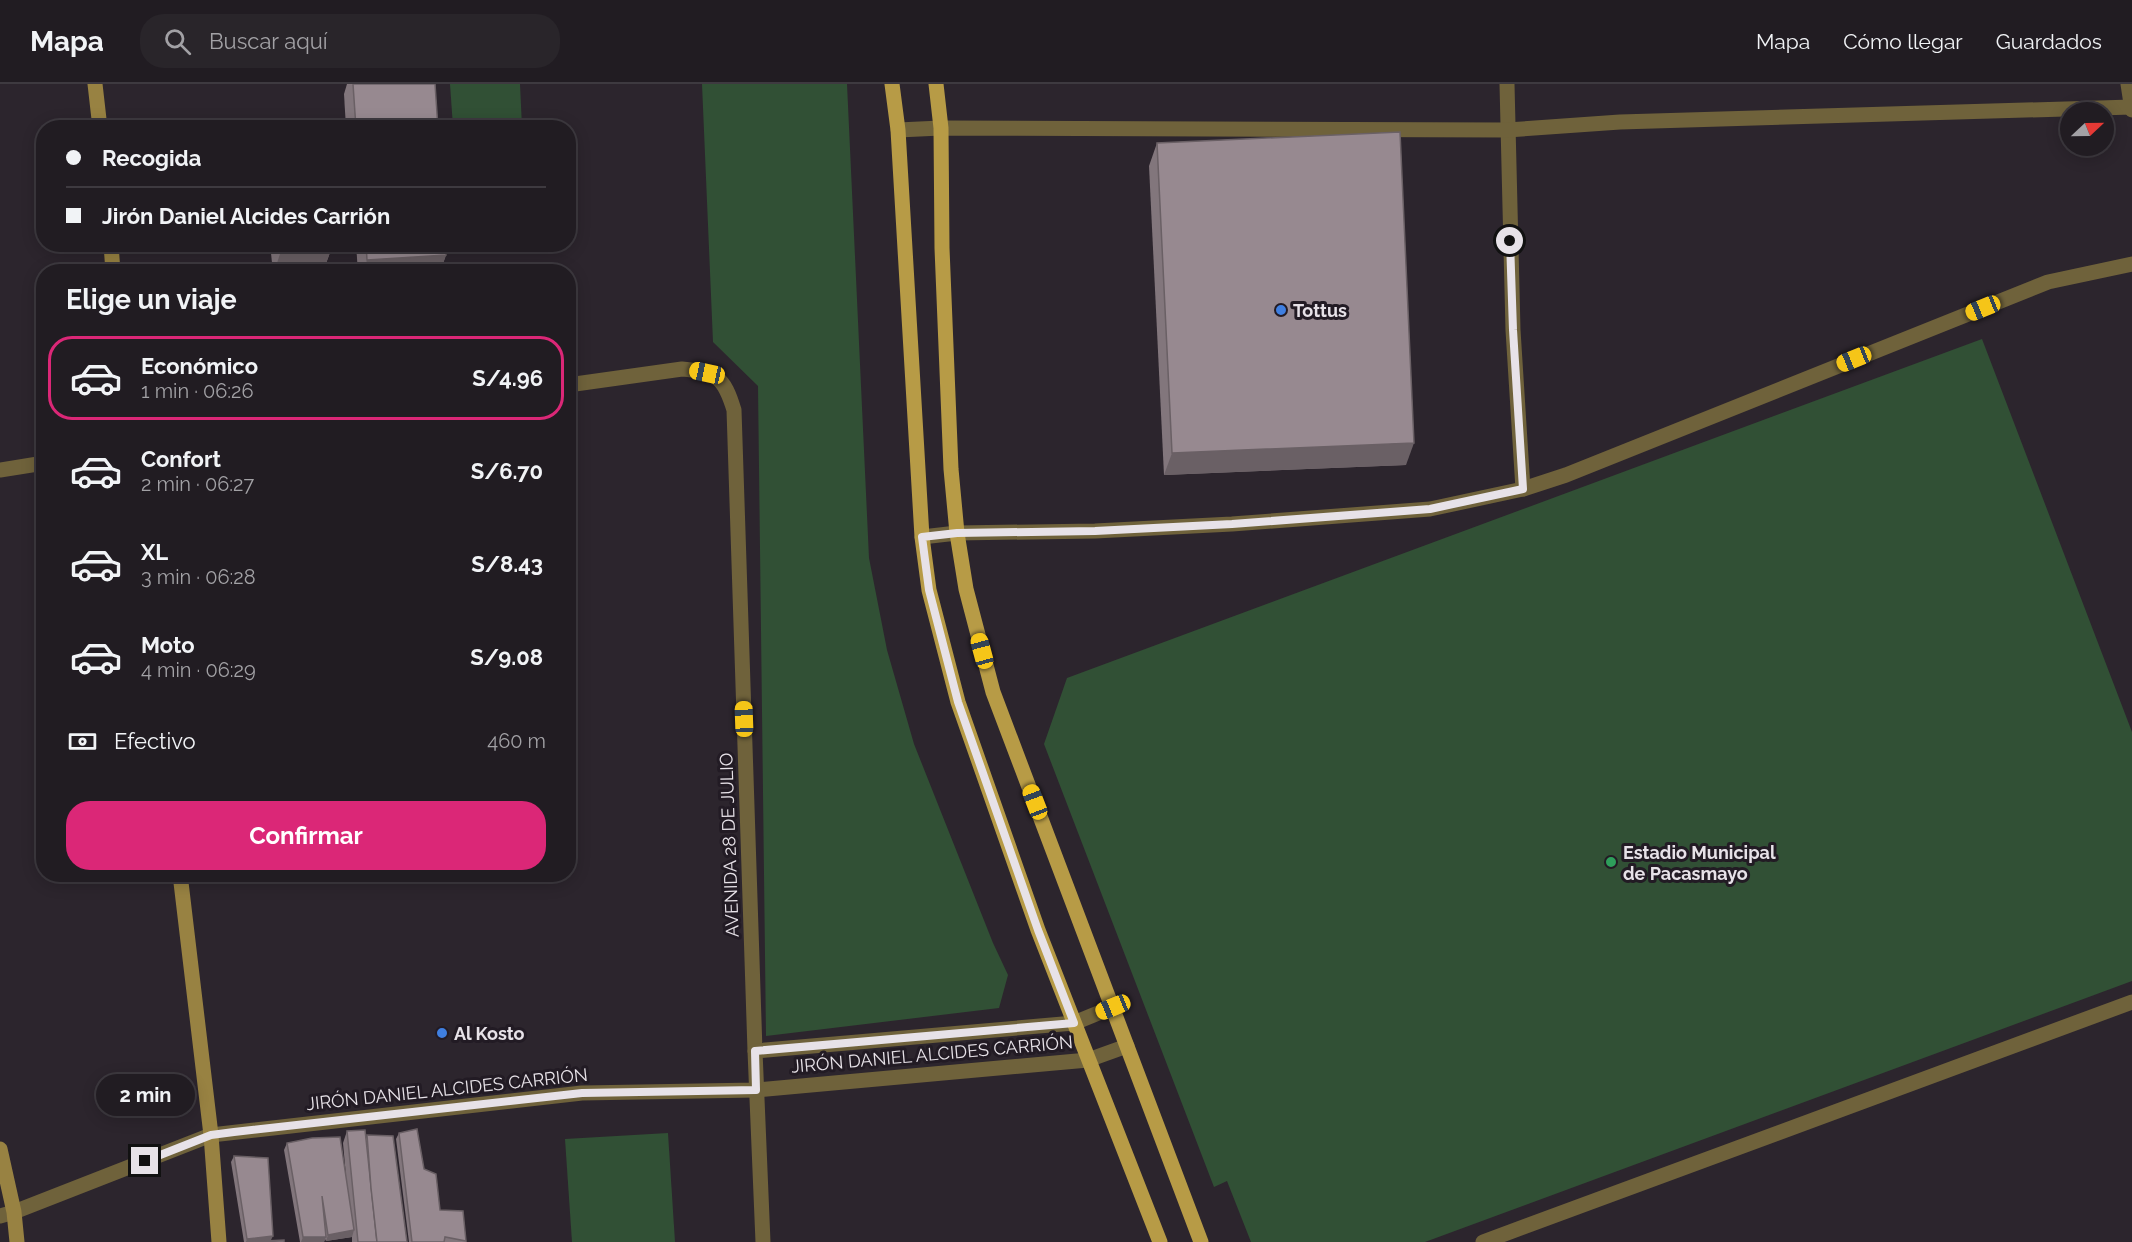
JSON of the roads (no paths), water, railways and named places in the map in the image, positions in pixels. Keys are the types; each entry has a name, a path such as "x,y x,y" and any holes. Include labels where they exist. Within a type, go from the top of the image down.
{"main road":[{"path":"95,84 99,120"},
{"path":"892,84 898,130 922,537 929,590 958,702 1038,930 1160,1242"},
{"path":"936,84 941,128 942,248 951,469 957,533 966,589 993,692 1201,1242"},
{"path":"181,882 211,1135 219,1242"},
{"path":"0,1149 7,1214 17,1242"}],"street":[{"path":"1507,84 1513,330 1523,489"},
{"path":"898,130 941,128 1507,130 1620,122 2132,108 2128,84"},
{"path":"922,537 957,533 1095,531 1232,524 1430,509 1523,489 1566,475 2048,282 2132,264"},
{"name":"AVENIDA 28 DE JULIO","path":"576,384 682,369 707,373 718,378 727,388 734,410 763,1242"},
{"path":"0,470 36,464"},
{"path":"1483,1242 2132,1002"},
{"name":"JIRÓN DANIEL ALCIDES CARRIÓN","path":"755,1051 1074,1023 1113,1007"},
{"name":"JIRÓN DANIEL ALCIDES CARRIÓN","path":"7,1214 211,1135 582,1093 756,1090 1088,1060 1127,1046"}],"place":[{"name":"Tottus","path":"1281,310"},
{"name":"Estadio Municipal de Pacasmayo","path":"1611,862"},
{"name":"Al Kosto","path":"442,1033"}]}
